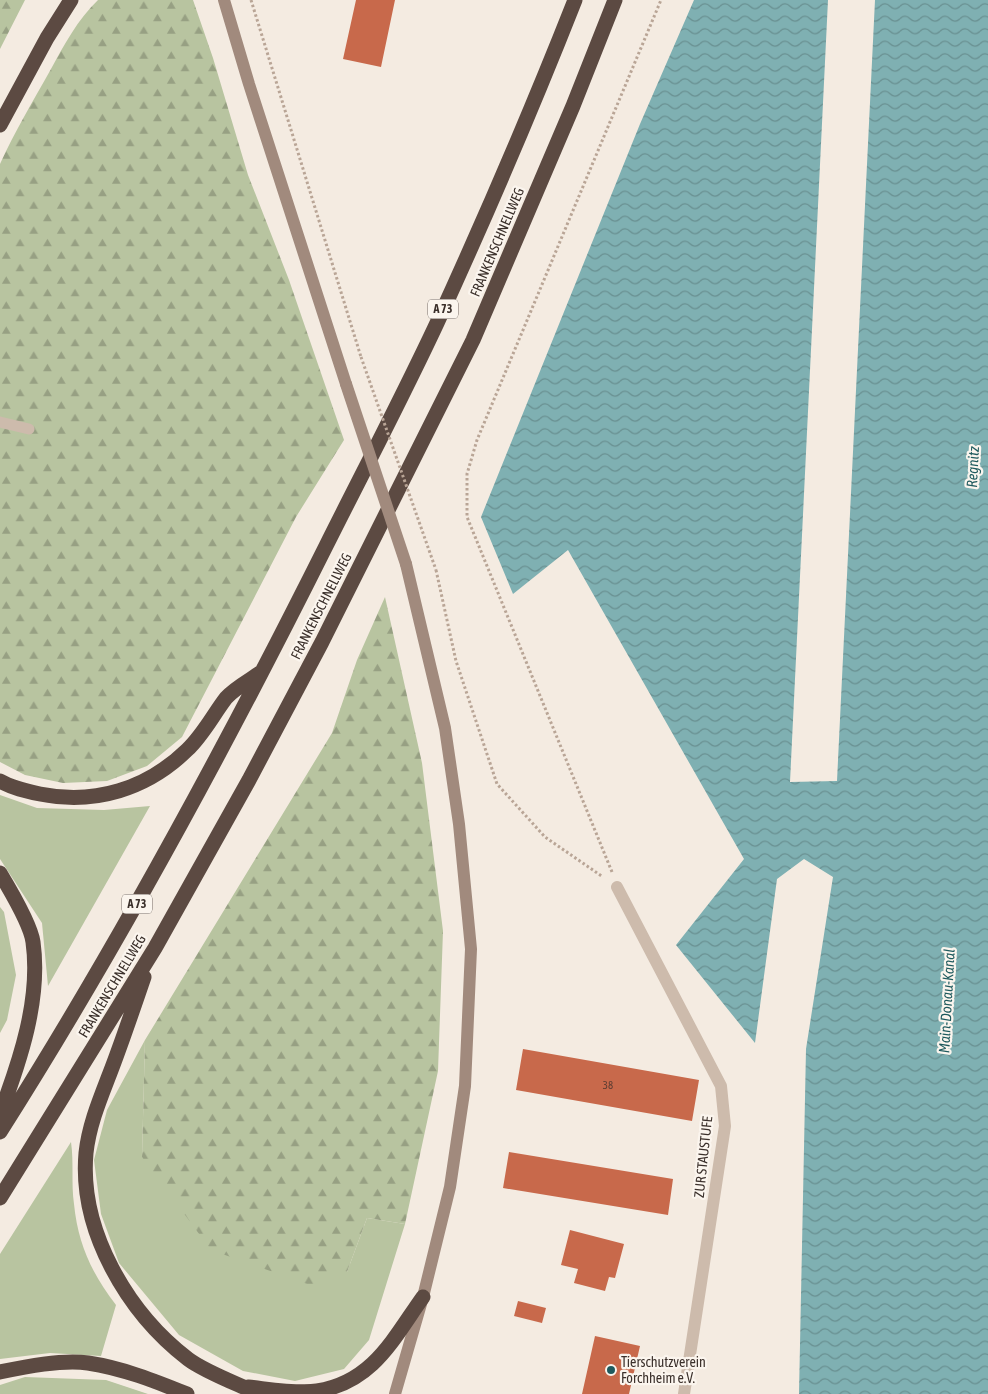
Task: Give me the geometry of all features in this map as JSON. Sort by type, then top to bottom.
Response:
[{"type":"highway","points":[[0,125],[46,38],[71,0]]},
{"type":"highway","name":"FRANKENSCHNELLWEG","points":[[0,1132],[114,944],[220,755],[436,326],[532,110],[576,0]]},
{"type":"highway","name":"FRANKENSCHNELLWEG","points":[[0,1198],[155,948],[249,780],[317,650],[473,340],[573,106],[615,0]]},
{"type":"highway","points":[[0,781],[47,796],[83,799],[112,794],[137,785],[162,770],[188,750],[209,725],[227,697],[263,670]]},
{"type":"highway","points":[[0,873],[33,940],[35,978],[28,1022],[16,1068],[0,1114]]},
{"type":"highway","points":[[155,948],[95,1109],[86,1153],[87,1188],[96,1227],[110,1268],[131,1302],[157,1331],[189,1360],[259,1394]]},
{"type":"highway","points":[[244,1387],[316,1391],[350,1382],[376,1361],[423,1297]]},
{"type":"highway","points":[[0,1372],[28,1366],[87,1363],[148,1378],[187,1394]]},
{"type":"main road","points":[[224,0],[249,84],[406,564],[445,728],[459,824],[470,949],[465,1086],[450,1187],[423,1297],[394,1394]]},
{"type":"street","name":"ZUR STAUSTUFE","points":[[618,887],[720,1086],[724,1134],[684,1394]]},
{"type":"lane","points":[[0,422],[29,429]]},
{"type":"path","points":[[251,0],[361,357],[436,570],[456,660],[497,784],[545,836],[618,887]]},
{"type":"path","points":[[618,887],[466,517],[467,474],[477,440],[661,0]]},
{"type":"green space","points":[[0,0],[25,0],[0,49]]},
{"type":"green space","points":[[98,0],[193,0],[213,58],[248,175],[289,280],[344,440],[296,517],[182,737],[147,766],[107,781],[63,783],[25,775],[0,762],[0,164],[66,42],[84,15]]},
{"type":"green space","points":[[385,597],[422,763],[443,931],[438,1071],[405,1224],[367,1218],[347,1272],[310,1285],[211,1250],[142,1157],[145,1040],[332,733],[357,660]]},
{"type":"green space","points":[[0,795],[37,808],[104,810],[150,806],[48,986],[42,923],[0,859]]},
{"type":"green space","points":[[0,907],[4,912],[16,975],[7,1020],[0,1033]]},
{"type":"green space","points":[[145,1040],[142,1157],[347,1272],[367,1218],[405,1224],[369,1340],[344,1369],[295,1381],[243,1371],[179,1335],[119,1263],[101,1214],[94,1160],[107,1110]]},
{"type":"green space","points":[[71,1142],[73,1196],[79,1232],[93,1270],[116,1305],[101,1356],[50,1353],[0,1359],[0,1254]]},
{"type":"green space","points":[[25,1377],[106,1380],[148,1394],[0,1394],[0,1385]]},
{"type":"water","points":[[694,0],[828,0],[790,782],[837,781],[875,0],[988,0],[988,1394],[799,1394],[806,1049],[833,877],[804,859],[777,879],[755,1043],[676,945],[744,859],[568,550],[513,594],[481,517],[640,124]]},
{"type":"building","points":[[356,0],[395,0],[381,67],[343,59]]},
{"type":"building","points":[[523,1049],[699,1080],[692,1121],[516,1090]]},
{"type":"building","points":[[509,1152],[673,1179],[668,1215],[503,1188]]},
{"type":"building","points":[[570,1230],[624,1244],[615,1278],[609,1277],[605,1291],[574,1283],[578,1269],[561,1265]]},
{"type":"building","points":[[518,1301],[546,1308],[542,1323],[514,1316]]},
{"type":"building","name":"Tierschutzverein Forchheim e.V.","points":[[595,1336],[640,1346],[629,1394],[582,1394]]},
{"type":"place","name":"Tierschutzverein Forchheim e.V.","points":[[611,1370]]},
{"type":"water label","name":"Regnitz","points":[[973,467]]},
{"type":"water label","name":"Main-Donau-Kanal","points":[[947,1001]]}]
